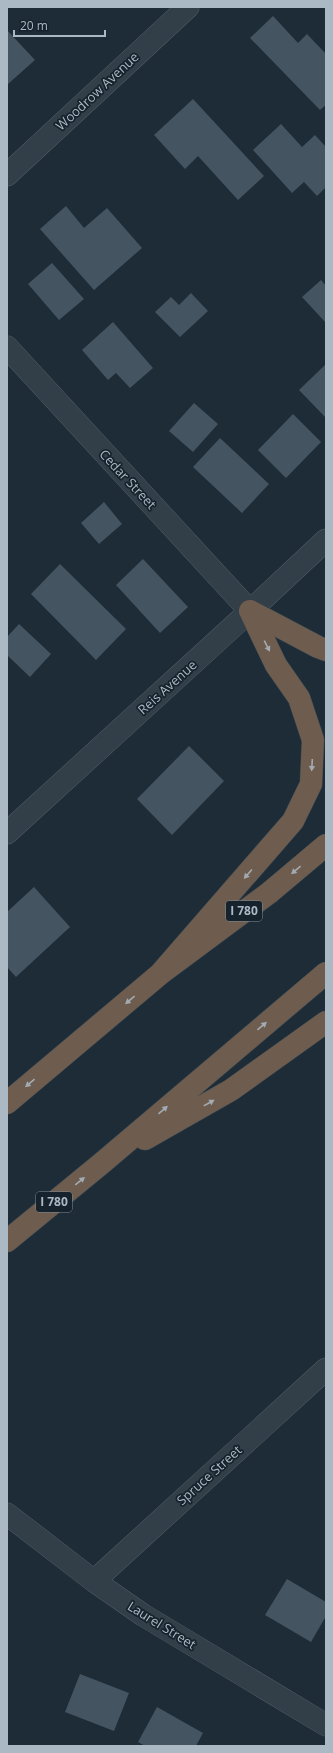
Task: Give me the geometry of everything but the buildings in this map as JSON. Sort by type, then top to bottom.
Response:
[{"type":"highway","points":[[250,611],[326,650]]},
{"type":"highway","points":[[160,974],[293,821],[311,784],[313,740],[299,698],[276,665],[250,611]]},
{"type":"highway","name":"I 780","points":[[7,1103],[160,974],[269,893],[326,845]]},
{"type":"highway","name":"I 780","points":[[7,1241],[102,1163],[326,973]]},
{"type":"highway","points":[[102,1163],[231,1090],[326,1022]]},
{"type":"street","name":"Woodrow Avenue","points":[[7,175],[188,7]]},
{"type":"street","name":"Cedar Street","points":[[7,347],[250,611]]},
{"type":"street","name":"Reis Avenue","points":[[7,833],[326,540]]},
{"type":"street","name":"Spruce Street","points":[[94,1581],[326,1369]]},
{"type":"street","name":"Laurel Street","points":[[7,1514],[94,1581],[143,1614],[326,1725]]}]
